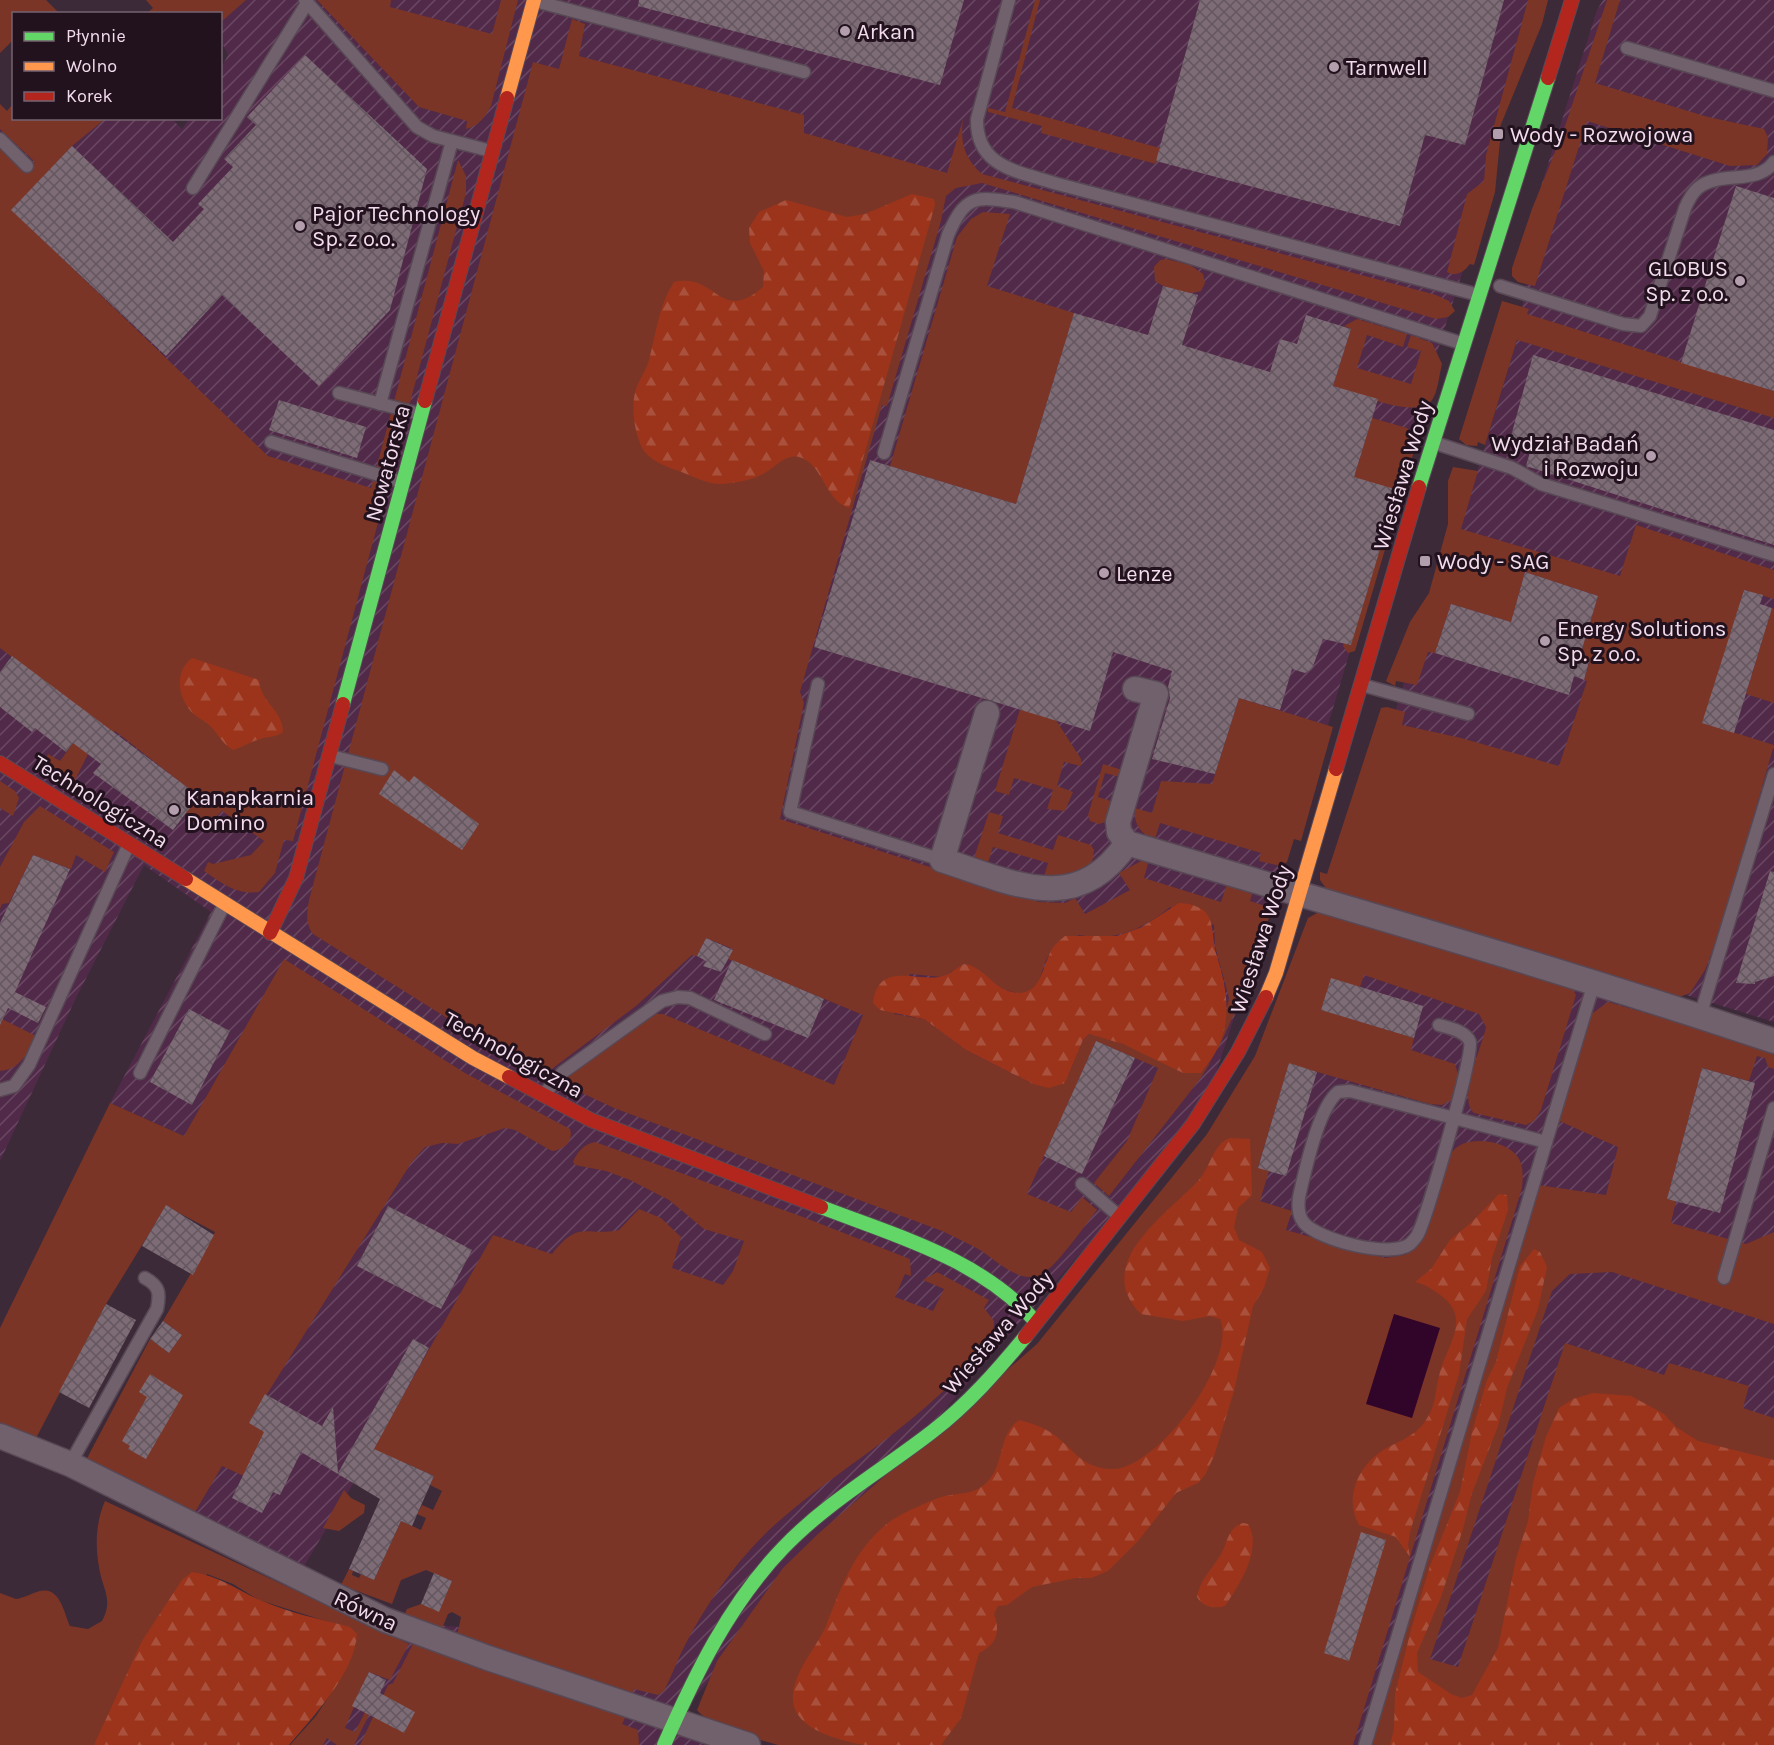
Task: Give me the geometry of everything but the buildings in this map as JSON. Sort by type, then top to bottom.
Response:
[{"type":"street","name":"Wiesława Wody","points":[[664,1745],[717,1634],[738,1603],[786,1545],[840,1499],[942,1424],[974,1395],[1121,1217],[1203,1112],[1240,1055],[1276,973],[1434,443],[1572,0]]},
{"type":"street","name":"Nowatorska","points":[[270,933],[296,878],[534,1]]},
{"type":"street","points":[[1135,689],[1156,694],[1118,822],[1119,832],[1127,843],[1299,892],[1774,1041]]},
{"type":"street","points":[[987,713],[942,860],[1041,890],[1064,890],[1107,867],[1127,843]]},
{"type":"street","name":"Technologiczna","points":[[0,763],[224,905],[473,1058],[591,1120],[918,1244],[960,1263],[1013,1297],[1036,1322]]},
{"type":"street","name":"Równa","points":[[0,1436],[70,1464],[385,1620],[488,1658],[748,1745]]},
{"type":"lane","points":[[1009,0],[977,119],[977,134],[982,149],[993,160],[1011,170],[1054,183],[1480,295]]},
{"type":"lane","points":[[534,1],[804,72]]},
{"type":"lane","points":[[193,188],[306,2],[417,127],[433,136],[492,151]]},
{"type":"lane","points":[[1626,48],[1774,91]]},
{"type":"lane","points":[[0,139],[27,166]]},
{"type":"lane","points":[[380,404],[452,141]]},
{"type":"lane","points":[[1500,286],[1623,324],[1641,326],[1650,316],[1685,208],[1692,195],[1709,182],[1761,174],[1774,162]]},
{"type":"lane","points":[[884,453],[948,235],[958,212],[968,202],[984,197],[1014,201],[1465,344]]},
{"type":"lane","points":[[339,393],[422,415]]},
{"type":"lane","points":[[271,442],[403,482]]},
{"type":"lane","points":[[1434,443],[1512,468],[1541,484],[1774,555]]},
{"type":"lane","points":[[818,684],[790,812],[942,860]]},
{"type":"lane","points":[[1361,685],[1468,714]]},
{"type":"lane","points":[[329,755],[382,769]]},
{"type":"lane","points":[[1700,1016],[1774,774]]},
{"type":"lane","points":[[0,1090],[14,1086],[29,1065],[129,843]]},
{"type":"lane","points":[[140,1073],[224,905]]},
{"type":"lane","points":[[1365,1745],[1594,983]]},
{"type":"lane","points":[[543,1095],[563,1072],[662,1001],[678,997],[690,998],[765,1034]]},
{"type":"lane","points":[[1439,1025],[1461,1032],[1471,1042],[1472,1048],[1452,1118],[1419,1232],[1407,1246],[1400,1250],[1380,1252],[1317,1232],[1300,1218],[1298,1206],[1301,1188],[1324,1110],[1338,1092],[1350,1091],[1452,1118],[1546,1142]]},
{"type":"lane","points":[[1724,1278],[1774,1108]]},
{"type":"lane","points":[[1082,1184],[1121,1217]]},
{"type":"lane","points":[[70,1464],[156,1309],[160,1294],[157,1287],[145,1278]]},
{"type":"shaded area","points":[[0,0],[46,0],[58,12],[12,12],[12,42],[0,53]]},
{"type":"shaded area","points":[[146,0],[246,0],[222,21],[222,12],[148,12],[153,8]]},
{"type":"shaded area","points":[[198,0],[1533,0],[1493,142],[1490,184],[1412,432],[1398,490],[1306,799],[1203,1112],[675,1720],[738,1745],[320,1745],[385,1620],[479,1629],[807,1482],[370,1455],[303,1568],[191,1519],[415,1127],[184,1136],[110,1103],[211,912],[144,865],[76,998],[0,1161],[0,129],[12,120],[173,120],[182,129],[188,120],[222,120],[222,66],[228,55],[222,43],[222,12],[217,12]]},
{"type":"shaded area","points":[[317,0],[391,0],[390,7],[492,34],[501,0],[518,0],[491,106],[486,114],[481,121],[466,129],[467,121],[419,107]]},
{"type":"shaded area","points":[[1035,0],[1040,0],[1012,108],[1160,148],[1156,164],[1041,133],[1042,126],[988,112],[988,108],[1005,112]]},
{"type":"shaded area","points":[[1528,0],[1548,0],[1542,24],[1495,139],[1500,141],[1495,192],[1474,265],[1470,264],[1460,273],[1450,273],[1447,272],[1467,194],[1484,181],[1486,155]]},
{"type":"shaded area","points":[[1603,0],[1774,0],[1774,1022],[1342,889],[1415,646],[1430,628],[1517,340],[1541,186],[1597,10]]},
{"type":"shaded area","points":[[1607,0],[1620,0],[1595,83],[1708,117],[1764,129],[1768,137],[1767,154],[1757,165],[1730,166],[1587,121],[1535,286],[1518,282],[1512,276],[1512,268],[1532,209],[1563,132]]},
{"type":"shaded area","points":[[572,19],[585,24],[579,56],[804,115],[804,133],[947,173],[963,119],[962,135],[967,156],[982,174],[1436,295],[1449,301],[1455,311],[1448,317],[1436,319],[982,183],[956,188],[946,196],[941,221],[887,406],[882,405],[800,692],[804,703],[780,819],[1039,902],[1065,903],[1075,898],[1085,914],[1130,890],[1119,873],[1143,860],[1149,860],[1144,878],[1221,902],[1227,884],[1253,891],[1250,901],[1265,906],[1270,914],[1248,984],[1218,1049],[1229,998],[1215,946],[1214,925],[1170,907],[1150,922],[1128,932],[1104,937],[1079,935],[1060,945],[1047,959],[1036,986],[1024,993],[1006,990],[965,964],[942,977],[910,974],[894,1014],[924,1019],[966,1050],[1033,1084],[1065,1083],[1083,1040],[1089,1034],[1112,1040],[1201,1073],[1212,1060],[1200,1079],[1109,1196],[1094,1183],[1127,1141],[1158,1068],[1096,1041],[1027,1194],[1071,1212],[1082,1197],[1097,1210],[1048,1270],[1034,1277],[1026,1277],[1009,1270],[980,1250],[942,1231],[614,1108],[565,1085],[565,1080],[576,1068],[655,1014],[663,1014],[834,1085],[863,1015],[728,959],[733,949],[706,938],[697,956],[692,955],[636,1006],[545,1074],[498,1050],[313,934],[309,926],[307,914],[309,900],[533,62],[559,69]]},
{"type":"shaded area","points":[[0,104],[7,111],[12,105],[12,120],[104,120],[72,146],[12,210],[268,456],[371,488],[458,160],[466,176],[466,193],[293,841],[284,840],[275,873],[259,892],[236,890],[204,871],[208,862],[213,864],[251,855],[264,841],[222,811],[206,826],[185,813],[198,796],[115,731],[88,754],[73,784],[42,768],[48,754],[60,761],[92,717],[0,648],[0,147],[26,171],[35,162],[0,129]]},
{"type":"shaded area","points":[[983,212],[1010,214],[987,286],[1074,313],[1016,504],[890,466],[957,237],[971,219]]},
{"type":"shaded area","points":[[1166,259],[1190,265],[1203,274],[1205,283],[1201,291],[1190,293],[1177,291],[1155,281],[1154,267],[1160,260]]},
{"type":"shaded area","points":[[1502,301],[1529,309],[1527,314],[1774,391],[1774,418],[1517,340],[1485,445],[1478,442],[1477,446],[1466,445],[1459,439]]},
{"type":"shaded area","points":[[1357,319],[1407,334],[1403,347],[1367,335],[1357,368],[1411,384],[1421,351],[1407,347],[1411,335],[1432,343],[1442,364],[1432,400],[1424,406],[1413,408],[1370,399],[1333,386],[1351,329],[1344,326]]},
{"type":"shaded area","points":[[1372,418],[1407,428],[1417,441],[1355,651],[1348,653],[1343,646],[1344,643],[1351,645],[1354,477]]},
{"type":"shaded area","points":[[1453,467],[1478,471],[1461,529],[1620,576],[1636,525],[1774,570],[1774,599],[1744,590],[1703,723],[1774,745],[1723,922],[1705,970],[1690,993],[1671,996],[1328,891],[1320,880],[1320,872],[1327,874],[1381,708],[1387,707],[1405,712],[1402,725],[1461,738],[1559,766],[1587,681],[1584,680],[1589,663],[1579,659],[1598,596],[1525,572],[1511,622],[1451,604],[1435,653],[1428,652],[1417,685],[1396,681],[1395,686],[1386,681],[1410,622],[1429,593],[1448,524],[1448,481]]},
{"type":"shaded area","points":[[1772,608],[1774,609],[1774,703],[1746,694]]},
{"type":"shaded area","points":[[1239,698],[1333,727],[1301,841],[1294,839],[1287,862],[1280,866],[1259,861],[1261,853],[1160,823],[1155,839],[1142,831],[1136,823],[1135,808],[1152,813],[1161,781],[1212,784]]},
{"type":"shaded area","points":[[1020,709],[1056,720],[1081,759],[1081,766],[1064,762],[1057,786],[1073,792],[1065,811],[1047,809],[1053,790],[1014,778],[1009,795],[995,791]]},
{"type":"shaded area","points":[[1103,764],[1122,770],[1120,777],[1105,773],[1098,797],[1114,802],[1108,821],[1099,824],[1090,821],[1088,815]]},
{"type":"shaded area","points":[[0,781],[15,791],[19,798],[13,816],[0,808]]},
{"type":"shaded area","points":[[40,806],[114,852],[105,872],[76,855],[71,869],[33,855],[9,903],[2,904],[0,909],[0,867],[24,822]]},
{"type":"shaded area","points":[[989,812],[1003,816],[998,833],[1053,850],[1058,835],[1091,845],[1094,850],[1092,863],[1063,881],[1043,880],[1048,863],[993,847],[988,863],[974,858]]},
{"type":"shaded area","points":[[1319,912],[1571,987],[1576,995],[1541,1110],[1534,1121],[1526,1125],[1474,1113],[1469,1106],[1469,1085],[1486,1027],[1479,1014],[1364,975],[1360,987],[1331,979],[1322,1010],[1414,1038],[1411,1050],[1455,1064],[1459,1078],[1451,1100],[1442,1105],[1430,1104],[1289,1064],[1258,1167],[1269,1171],[1260,1201],[1292,1211],[1286,1230],[1385,1258],[1405,1255],[1420,1243],[1425,1235],[1451,1154],[1456,1148],[1473,1141],[1493,1143],[1511,1150],[1522,1167],[1522,1188],[1353,1745],[778,1745],[734,1732],[705,1717],[697,1710],[717,1661],[783,1568],[819,1533],[1037,1344],[1207,1134],[1255,1056],[1308,918]]},
{"type":"shaded area","points":[[1326,913],[1774,1051],[1774,1745],[1243,1745],[1255,1224],[1249,1144]]},
{"type":"shaded area","points":[[284,959],[465,1073],[570,1129],[571,1137],[564,1147],[552,1151],[515,1130],[505,1128],[458,1144],[442,1143],[425,1147],[411,1163],[249,1423],[280,1441],[244,1476],[222,1466],[191,1519],[84,1464],[150,1339],[169,1353],[182,1335],[163,1321],[215,1232],[166,1206],[106,1304],[33,1444],[0,1430],[0,1328],[110,1103],[184,1136]]},
{"type":"shaded area","points":[[1608,1002],[1774,1051],[1774,1069],[1768,1067],[1765,1058],[1757,1056],[1749,1081],[1702,1068],[1667,1199],[1676,1201],[1671,1223],[1746,1244],[1774,1232],[1774,1324],[1612,1272],[1570,1274],[1552,1291],[1430,1659],[1458,1667],[1565,1343],[1664,1375],[1669,1363],[1749,1386],[1743,1408],[1774,1418],[1774,1745],[1372,1745],[1538,1185],[1606,1195],[1618,1147],[1557,1120],[1590,1015]]},
{"type":"shaded area","points":[[0,1018],[36,1036],[27,1053],[18,1063],[7,1070],[0,1071]]},
{"type":"shaded area","points":[[595,1142],[803,1217],[910,1259],[911,1276],[905,1274],[895,1297],[933,1311],[944,1289],[923,1280],[937,1272],[989,1300],[984,1308],[994,1321],[989,1343],[966,1371],[920,1412],[778,1522],[751,1549],[726,1579],[694,1628],[664,1691],[658,1695],[634,1689],[631,1698],[457,1636],[461,1617],[452,1612],[448,1614],[439,1636],[401,1622],[407,1609],[421,1604],[439,1611],[452,1581],[426,1570],[401,1580],[392,1604],[341,1585],[349,1569],[353,1571],[352,1575],[359,1578],[361,1574],[374,1580],[401,1521],[421,1530],[426,1518],[417,1514],[422,1505],[433,1510],[442,1491],[430,1485],[434,1476],[403,1462],[387,1479],[378,1498],[370,1455],[493,1235],[552,1254],[569,1236],[576,1233],[619,1230],[639,1209],[661,1218],[681,1237],[672,1268],[723,1285],[733,1271],[744,1241],[704,1229],[669,1200],[630,1180],[606,1171],[575,1165],[573,1162],[579,1152]]},
{"type":"shaded area","points":[[1394,1314],[1440,1328],[1412,1418],[1366,1404]]},
{"type":"shaded area","points":[[344,1490],[351,1498],[365,1505],[364,1513],[339,1531],[323,1528]]},
{"type":"shaded area","points":[[105,1501],[409,1644],[390,1680],[369,1672],[345,1728],[355,1732],[365,1712],[369,1715],[354,1745],[337,1745],[327,1738],[323,1745],[290,1745],[316,1716],[333,1690],[356,1644],[332,1623],[259,1600],[233,1584],[207,1574],[94,1745],[0,1745],[0,1593],[16,1599],[47,1591],[57,1596],[70,1626],[88,1629],[102,1621],[107,1600],[100,1575],[97,1542],[98,1525]]},
{"type":"shaded area","points":[[413,1644],[627,1714],[622,1724],[638,1730],[639,1745],[360,1745],[388,1685],[393,1683]]},
{"type":"green space","points":[[912,194],[934,199],[935,205],[849,508],[834,498],[814,467],[799,457],[784,459],[754,478],[718,484],[703,481],[668,467],[657,462],[644,451],[636,431],[634,400],[636,389],[649,360],[661,310],[674,282],[688,281],[700,284],[727,299],[737,301],[748,297],[763,287],[764,271],[750,243],[749,228],[759,212],[786,200],[847,217],[865,214]]},
{"type":"green space","points":[[192,658],[259,680],[263,694],[282,724],[283,732],[233,750],[229,747],[207,723],[189,709],[182,695],[180,678],[186,664]]},
{"type":"green space","points":[[1179,903],[1192,905],[1207,914],[1225,988],[1224,1031],[1212,1059],[1201,1073],[1183,1073],[1123,1044],[1089,1034],[1083,1040],[1065,1083],[1049,1088],[1033,1084],[966,1050],[924,1019],[880,1010],[873,1003],[876,990],[890,977],[939,977],[949,974],[964,964],[977,969],[1005,990],[1021,993],[1028,991],[1038,982],[1050,953],[1065,936],[1117,936],[1142,927]]},
{"type":"green space","points":[[1230,1138],[1250,1139],[1252,1195],[1238,1208],[1234,1227],[1239,1240],[1262,1252],[1270,1268],[1264,1288],[1253,1306],[1234,1391],[1214,1456],[1205,1475],[1198,1483],[1176,1493],[1138,1541],[1108,1571],[1091,1578],[1076,1578],[1032,1587],[1007,1605],[998,1606],[994,1614],[997,1627],[996,1637],[990,1646],[979,1653],[961,1718],[941,1745],[864,1745],[830,1736],[808,1724],[799,1716],[794,1707],[793,1695],[798,1676],[822,1635],[851,1568],[868,1543],[892,1520],[941,1497],[969,1492],[984,1485],[996,1470],[1007,1435],[1019,1420],[1049,1432],[1091,1465],[1110,1469],[1129,1465],[1149,1453],[1170,1434],[1189,1411],[1217,1361],[1222,1338],[1220,1319],[1210,1316],[1183,1321],[1141,1314],[1128,1295],[1124,1277],[1129,1259],[1139,1242],[1198,1181],[1220,1145]]},
{"type":"green space","points":[[1499,1194],[1507,1195],[1508,1210],[1492,1258],[1486,1291],[1467,1319],[1459,1374],[1410,1532],[1408,1545],[1410,1557],[1396,1537],[1359,1525],[1353,1506],[1355,1486],[1371,1460],[1385,1449],[1414,1433],[1428,1417],[1433,1406],[1442,1365],[1454,1335],[1455,1315],[1451,1306],[1433,1290],[1415,1282],[1431,1269],[1450,1240],[1472,1222]]},
{"type":"green space","points":[[1534,1249],[1540,1252],[1547,1267],[1538,1309],[1507,1388],[1498,1426],[1472,1493],[1441,1597],[1417,1653],[1418,1672],[1451,1694],[1462,1698],[1472,1695],[1498,1648],[1516,1559],[1528,1521],[1533,1483],[1546,1437],[1559,1408],[1573,1399],[1593,1393],[1631,1396],[1664,1414],[1676,1427],[1698,1441],[1774,1460],[1774,1745],[1390,1745],[1394,1729],[1395,1694],[1411,1630],[1430,1566],[1460,1492],[1472,1432],[1487,1380],[1496,1362],[1520,1266]]},
{"type":"green space","points":[[1243,1523],[1248,1524],[1253,1544],[1247,1566],[1237,1588],[1225,1606],[1206,1605],[1197,1597],[1201,1585],[1220,1556],[1231,1532]]},
{"type":"green space","points":[[192,1572],[219,1580],[282,1609],[350,1627],[357,1634],[349,1663],[341,1678],[321,1708],[289,1745],[94,1745],[142,1641],[182,1580]]},
{"type":"traffic: fast","points":[[1419,487],[1548,78]]},
{"type":"traffic: fast","points":[[343,704],[425,401]]},
{"type":"traffic: fast","points":[[821,1207],[907,1240],[964,1266],[1014,1300],[1036,1322]]},
{"type":"traffic: fast","points":[[664,1745],[701,1667],[730,1616],[783,1548],[818,1516],[958,1410],[993,1375],[1025,1337]]},
{"type":"traffic: slow","points":[[507,98],[534,0]]},
{"type":"traffic: slow","points":[[1266,997],[1276,973],[1336,769]]},
{"type":"traffic: slow","points":[[186,879],[473,1058],[509,1077]]},
{"type":"traffic: jam","points":[[1548,78],[1572,0]]},
{"type":"traffic: jam","points":[[425,401],[507,98]]},
{"type":"traffic: jam","points":[[1336,769],[1419,487]]},
{"type":"traffic: jam","points":[[270,933],[296,878],[343,704]]},
{"type":"traffic: jam","points":[[0,763],[186,879]]},
{"type":"traffic: jam","points":[[1025,1337],[1193,1124],[1238,1052],[1266,997]]},
{"type":"traffic: jam","points":[[509,1077],[591,1120],[821,1207]]},
{"type":"place","name":"Arkan","points":[[845,31]]},
{"type":"place","name":"Tarnwell","points":[[1334,67]]},
{"type":"place","name":"Wody - Rozwojowa","points":[[1498,134]]},
{"type":"place","name":"Pajor Technology Sp. z o.o.","points":[[300,226]]},
{"type":"place","name":"GLOBUS Sp. z o.o.","points":[[1740,281]]},
{"type":"place","name":"Wydział Badań i Rozwoju","points":[[1651,456]]},
{"type":"place","name":"Wody - SAG","points":[[1425,561]]},
{"type":"place","name":"Lenze","points":[[1104,573]]},
{"type":"place","name":"Energy Solutions Sp. z o.o.","points":[[1545,641]]},
{"type":"place","name":"Kanapkarnia Domino","points":[[174,810]]}]
